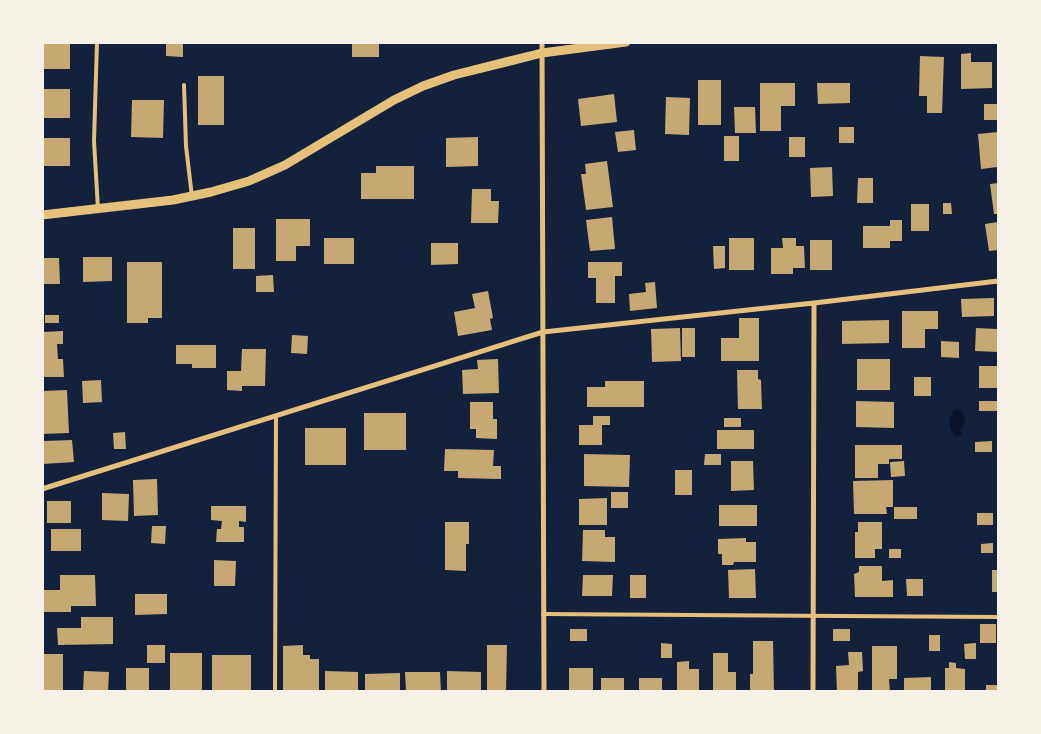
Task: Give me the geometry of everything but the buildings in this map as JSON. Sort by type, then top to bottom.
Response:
[{"type":"street","points":[[542,42],[544,692]]},
{"type":"street","points":[[42,215],[173,200],[249,181],[285,165],[394,100],[423,86],[454,75],[542,53],[626,42]]},
{"type":"street","points":[[42,489],[543,332],[998,281]]},
{"type":"street","points":[[812,692],[814,303]]},
{"type":"lane","points":[[97,42],[94,141],[98,209]]},
{"type":"lane","points":[[184,85],[186,146],[192,196]]},
{"type":"lane","points":[[275,692],[276,416]]},
{"type":"lane","points":[[544,614],[998,616]]},
{"type":"water","points":[[956,409],[965,416],[965,421],[960,429],[962,434],[957,437],[950,427],[951,415]]}]
